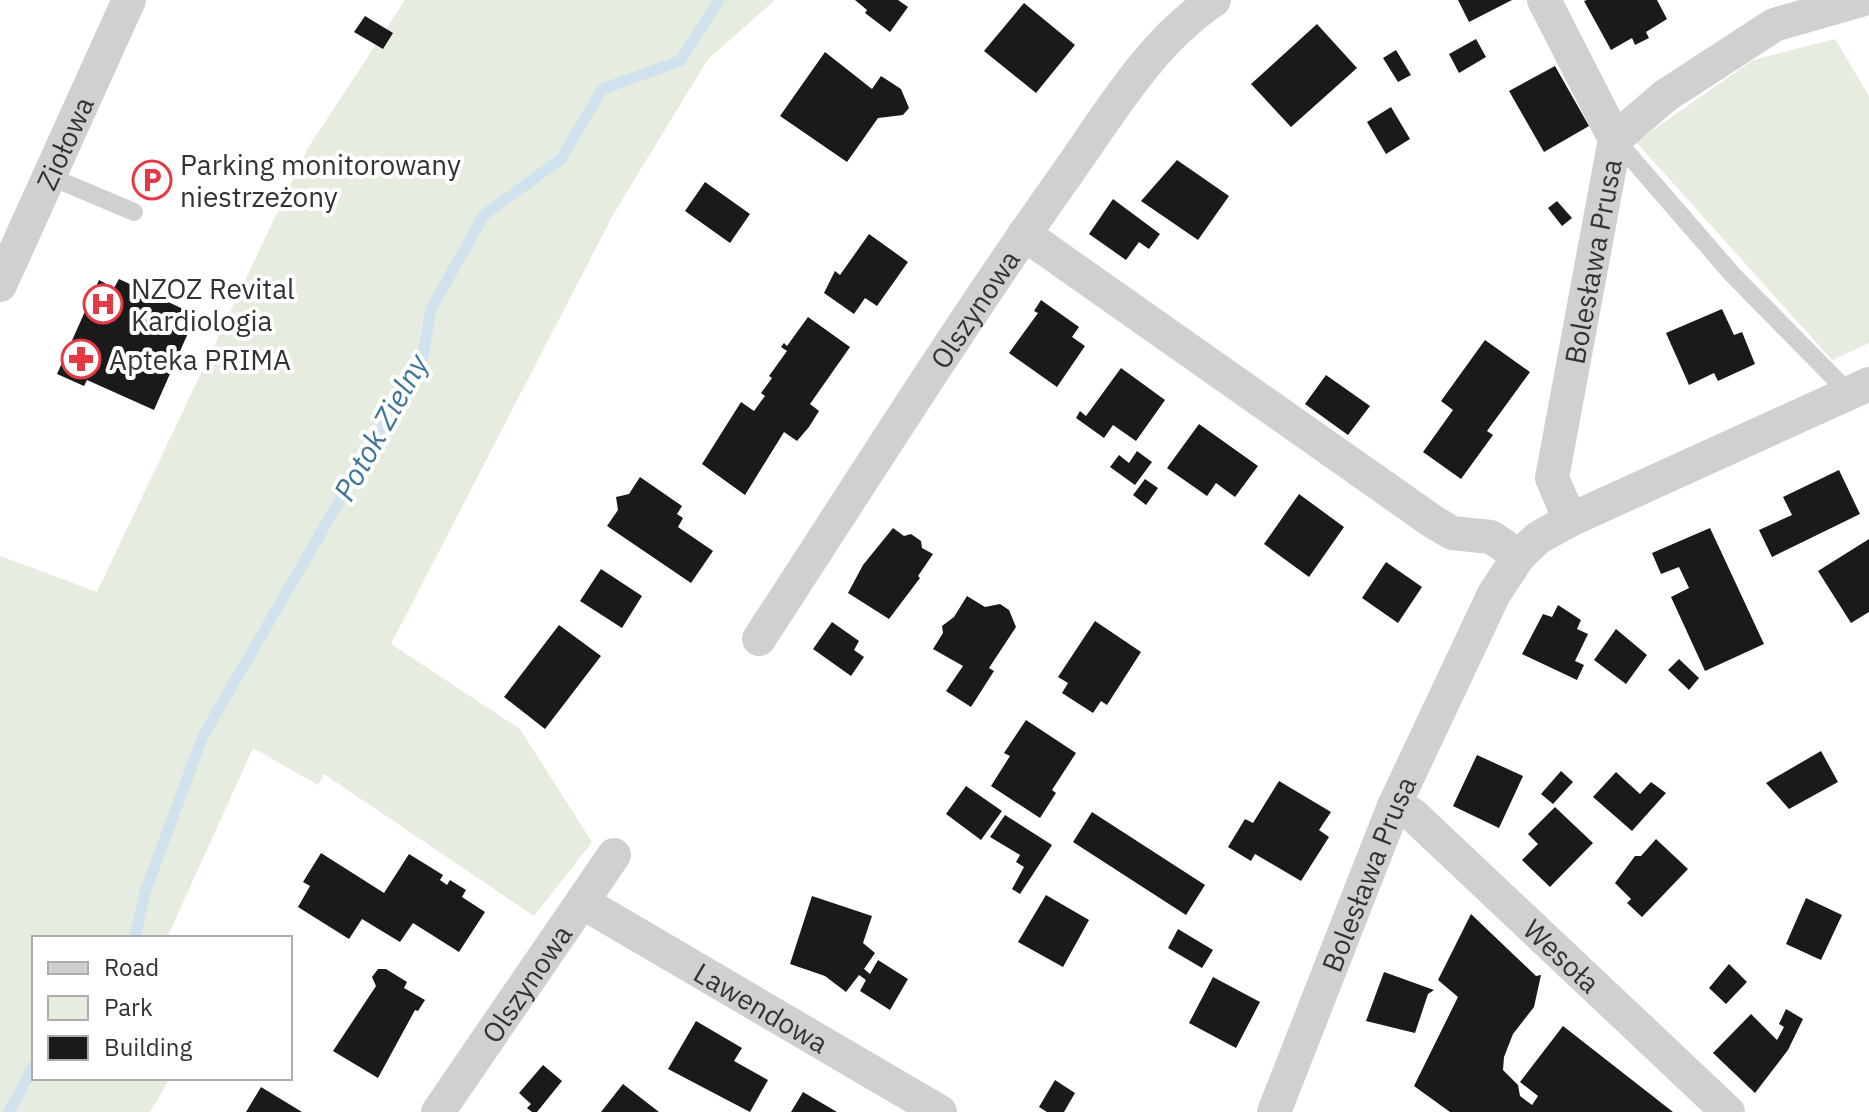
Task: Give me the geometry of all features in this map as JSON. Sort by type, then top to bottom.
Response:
[{"type":"street","name":"Ziołowa","points":[[0,285],[129,0]]},
{"type":"street","name":"Olszynowa","points":[[759,639],[1024,234],[1155,51],[1193,14],[1214,0]]},
{"type":"street","points":[[1544,0],[1615,139]]},
{"type":"street","name":"Bolesława Prusa","points":[[1570,520],[1552,478],[1615,139],[1665,96],[1774,25],[1861,0]]},
{"type":"street","points":[[1024,234],[1432,521],[1452,533],[1491,537],[1519,556]]},
{"type":"street","name":"Bolesława Prusa","points":[[1274,1112],[1394,806],[1494,594],[1519,556],[1538,538],[1570,520],[1864,388]]},
{"type":"street","name":"Wesoła","points":[[1394,806],[1412,814],[1728,1112]]},
{"type":"street","name":"Olszynowa","points":[[438,1112],[614,855]]},
{"type":"street","name":"Lawendowa","points":[[582,902],[940,1112]]},
{"type":"lane","points":[[1615,139],[1732,274],[1864,388]]},
{"type":"lane","points":[[49,176],[134,212]]},
{"type":"green space","points":[[405,0],[775,0],[708,59],[614,213],[391,644],[520,729],[592,842],[534,916],[324,774],[318,785],[253,748],[168,936],[32,936],[32,1080],[169,1080],[150,1112],[0,1112],[0,556],[97,592],[308,148]]},
{"type":"green space","points":[[1835,39],[1869,96],[1869,343],[1832,360],[1636,142],[1753,60]]},
{"type":"building","points":[[855,0],[898,0],[908,7],[890,32],[865,13],[867,10]]},
{"type":"building","points":[[1458,0],[1512,0],[1469,22]]},
{"type":"building","points":[[1657,0],[1667,19],[1646,32],[1649,38],[1635,45],[1632,38],[1611,50],[1584,1]]},
{"type":"building","points":[[1024,3],[1075,45],[1036,93],[984,51]]},
{"type":"building","points":[[365,16],[393,33],[383,49],[354,32]]},
{"type":"building","points":[[1317,24],[1357,68],[1291,127],[1251,84]]},
{"type":"building","points":[[1476,39],[1486,57],[1459,73],[1449,54]]},
{"type":"building","points":[[1396,50],[1411,75],[1398,82],[1383,58]]},
{"type":"building","points":[[825,52],[872,89],[881,76],[901,89],[909,108],[903,115],[878,118],[847,162],[780,116]]},
{"type":"building","points":[[1555,66],[1589,126],[1544,152],[1509,91]]},
{"type":"building","points":[[1391,107],[1410,139],[1386,154],[1367,122]]},
{"type":"building","points":[[1177,160],[1229,196],[1198,240],[1141,201]]},
{"type":"building","points":[[705,182],[750,214],[730,243],[685,211]]},
{"type":"building","points":[[1113,199],[1160,234],[1149,249],[1139,242],[1126,260],[1089,234]]},
{"type":"building","points":[[1557,201],[1572,218],[1562,226],[1548,208]]},
{"type":"building","points":[[869,234],[908,262],[877,306],[865,298],[854,314],[824,293],[835,271],[840,275]]},
{"type":"building","points":[[119,279],[196,315],[154,410],[87,380],[84,386],[57,374],[99,280],[114,288]]},
{"type":"building","points":[[1041,300],[1079,327],[1072,337],[1085,346],[1057,387],[1009,353],[1038,313],[1034,311]]},
{"type":"building","points":[[1722,309],[1734,335],[1742,332],[1755,364],[1718,381],[1714,373],[1689,385],[1666,333]]},
{"type":"building","points":[[808,317],[850,347],[810,404],[819,411],[809,427],[797,441],[784,432],[745,495],[702,464],[741,402],[754,411],[765,396],[761,393],[772,378],[769,376],[787,351],[781,347],[784,343],[787,346]]},
{"type":"building","points":[[1485,340],[1530,372],[1487,431],[1493,435],[1461,479],[1423,452],[1453,410],[1441,401]]},
{"type":"building","points":[[1121,368],[1165,400],[1136,441],[1113,425],[1104,438],[1076,418],[1080,411],[1086,416]]},
{"type":"building","points":[[1326,375],[1370,406],[1348,435],[1305,404]]},
{"type":"building","points":[[1199,424],[1258,466],[1235,497],[1216,483],[1207,496],[1167,468]]},
{"type":"building","points":[[1137,451],[1152,462],[1135,485],[1110,467],[1119,455],[1129,463]]},
{"type":"building","points":[[1839,470],[1860,514],[1772,557],[1759,530],[1792,515],[1783,497]]},
{"type":"building","points":[[640,477],[682,506],[677,514],[683,518],[678,527],[713,551],[691,583],[607,526],[618,510],[616,497],[629,494]]},
{"type":"building","points":[[1145,479],[1158,488],[1146,505],[1133,495]]},
{"type":"building","points":[[1299,494],[1344,527],[1309,577],[1264,544]]},
{"type":"building","points":[[893,528],[904,536],[911,534],[921,541],[922,548],[933,554],[918,576],[920,578],[889,619],[848,593],[863,565]]},
{"type":"building","points":[[1710,528],[1764,644],[1705,671],[1671,597],[1689,588],[1679,567],[1661,574],[1652,553]]},
{"type":"building","points":[[1869,539],[1869,612],[1851,623],[1818,571]]},
{"type":"building","points":[[1386,562],[1422,587],[1398,623],[1362,598]]},
{"type":"building","points":[[601,569],[642,596],[622,628],[580,601]]},
{"type":"building","points":[[967,596],[985,607],[1000,604],[1009,610],[1016,627],[989,668],[994,671],[971,707],[946,691],[963,666],[933,649],[943,633],[942,626],[954,617]]},
{"type":"building","points":[[1558,605],[1581,620],[1577,629],[1588,634],[1575,661],[1584,665],[1577,680],[1522,654],[1543,614],[1552,617]]},
{"type":"building","points":[[1095,621],[1141,652],[1107,705],[1101,701],[1093,713],[1062,693],[1068,683],[1058,677]]},
{"type":"building","points":[[832,622],[859,641],[854,650],[864,657],[851,676],[813,649]]},
{"type":"building","points":[[559,625],[601,656],[545,729],[504,697]]},
{"type":"building","points":[[1616,629],[1647,655],[1626,684],[1594,660]]},
{"type":"building","points":[[1679,659],[1699,678],[1689,690],[1668,670]]},
{"type":"building","points":[[1026,720],[1076,753],[1052,790],[1056,793],[1040,818],[991,786],[1010,756],[1004,753]]},
{"type":"building","points":[[1821,751],[1838,782],[1789,809],[1766,783]]},
{"type":"building","points":[[1477,755],[1523,776],[1499,828],[1453,806]]},
{"type":"building","points":[[1561,771],[1573,782],[1553,804],[1541,794]]},
{"type":"building","points":[[1616,772],[1640,794],[1651,782],[1666,793],[1632,831],[1593,797]]},
{"type":"building","points":[[1279,781],[1331,812],[1319,830],[1329,837],[1301,881],[1255,854],[1251,861],[1228,847],[1245,819],[1253,823]]},
{"type":"building","points":[[966,786],[1002,811],[981,840],[946,814]]},
{"type":"building","points":[[1555,807],[1593,843],[1550,887],[1522,860],[1538,844],[1528,834]]},
{"type":"building","points":[[1092,812],[1205,885],[1186,915],[1073,842]]},
{"type":"building","points":[[1005,815],[1052,845],[1020,894],[1012,889],[1024,867],[1016,862],[1020,855],[990,837]]},
{"type":"building","points":[[1656,839],[1688,869],[1642,917],[1627,903],[1631,899],[1615,883],[1635,856],[1641,856]]},
{"type":"building","points":[[321,853],[384,893],[409,854],[443,875],[440,880],[447,885],[450,880],[466,890],[462,897],[485,912],[459,952],[413,923],[400,942],[362,919],[349,939],[298,907],[310,886],[303,882]]},
{"type":"building","points":[[1046,895],[1089,920],[1063,967],[1018,942]]},
{"type":"building","points":[[812,896],[872,916],[863,943],[875,953],[864,969],[870,974],[878,960],[908,979],[890,1010],[860,991],[866,980],[859,975],[846,992],[825,976],[790,964]]},
{"type":"building","points":[[1806,898],[1842,915],[1821,960],[1786,944]]},
{"type":"building","points":[[1471,914],[1536,976],[1541,975],[1534,1007],[1513,1034],[1504,1057],[1503,1070],[1518,1085],[1520,1096],[1532,1105],[1538,1096],[1520,1082],[1563,1026],[1673,1112],[1450,1112],[1414,1086],[1458,997],[1438,980]]},
{"type":"building","points":[[1178,929],[1213,950],[1202,968],[1168,948]]},
{"type":"building","points":[[1729,964],[1747,982],[1726,1004],[1709,988]]},
{"type":"building","points":[[378,969],[386,969],[407,982],[404,988],[425,1000],[418,1011],[415,1010],[378,1078],[333,1051],[376,986],[372,977]]},
{"type":"building","points":[[1384,972],[1434,990],[1428,994],[1415,1033],[1366,1021]]},
{"type":"building","points":[[1213,977],[1260,1002],[1236,1048],[1189,1023]]},
{"type":"building","points":[[1786,1009],[1803,1019],[1788,1050],[1755,1093],[1713,1053],[1751,1014],[1777,1040],[1784,1027],[1779,1024]]},
{"type":"building","points":[[696,1021],[742,1048],[734,1061],[768,1080],[750,1112],[668,1069]]},
{"type":"building","points":[[543,1065],[562,1081],[537,1112],[532,1112],[527,1108],[531,1104],[519,1093]]},
{"type":"building","points":[[1055,1080],[1075,1093],[1064,1112],[1047,1112],[1039,1107]]},
{"type":"building","points":[[623,1084],[659,1112],[601,1112]]},
{"type":"building","points":[[261,1087],[302,1112],[246,1112]]},
{"type":"building","points":[[803,1092],[837,1112],[791,1112]]},
{"type":"waterway","name":"Potok Zielny","points":[[135,936],[145,892],[203,736],[423,357],[431,309],[484,215],[561,159],[602,89],[680,61],[719,0]]},
{"type":"waterway","name":"Potok Zielny","points":[[9,1112],[32,1069]]},
{"type":"place","name":"Parking monitorowany niestrzeżony","points":[[152,180]]},
{"type":"place","name":"NZOZ Revital Kardiologia","points":[[103,304]]},
{"type":"place","name":"Apteka PRIMA","points":[[81,359]]}]
